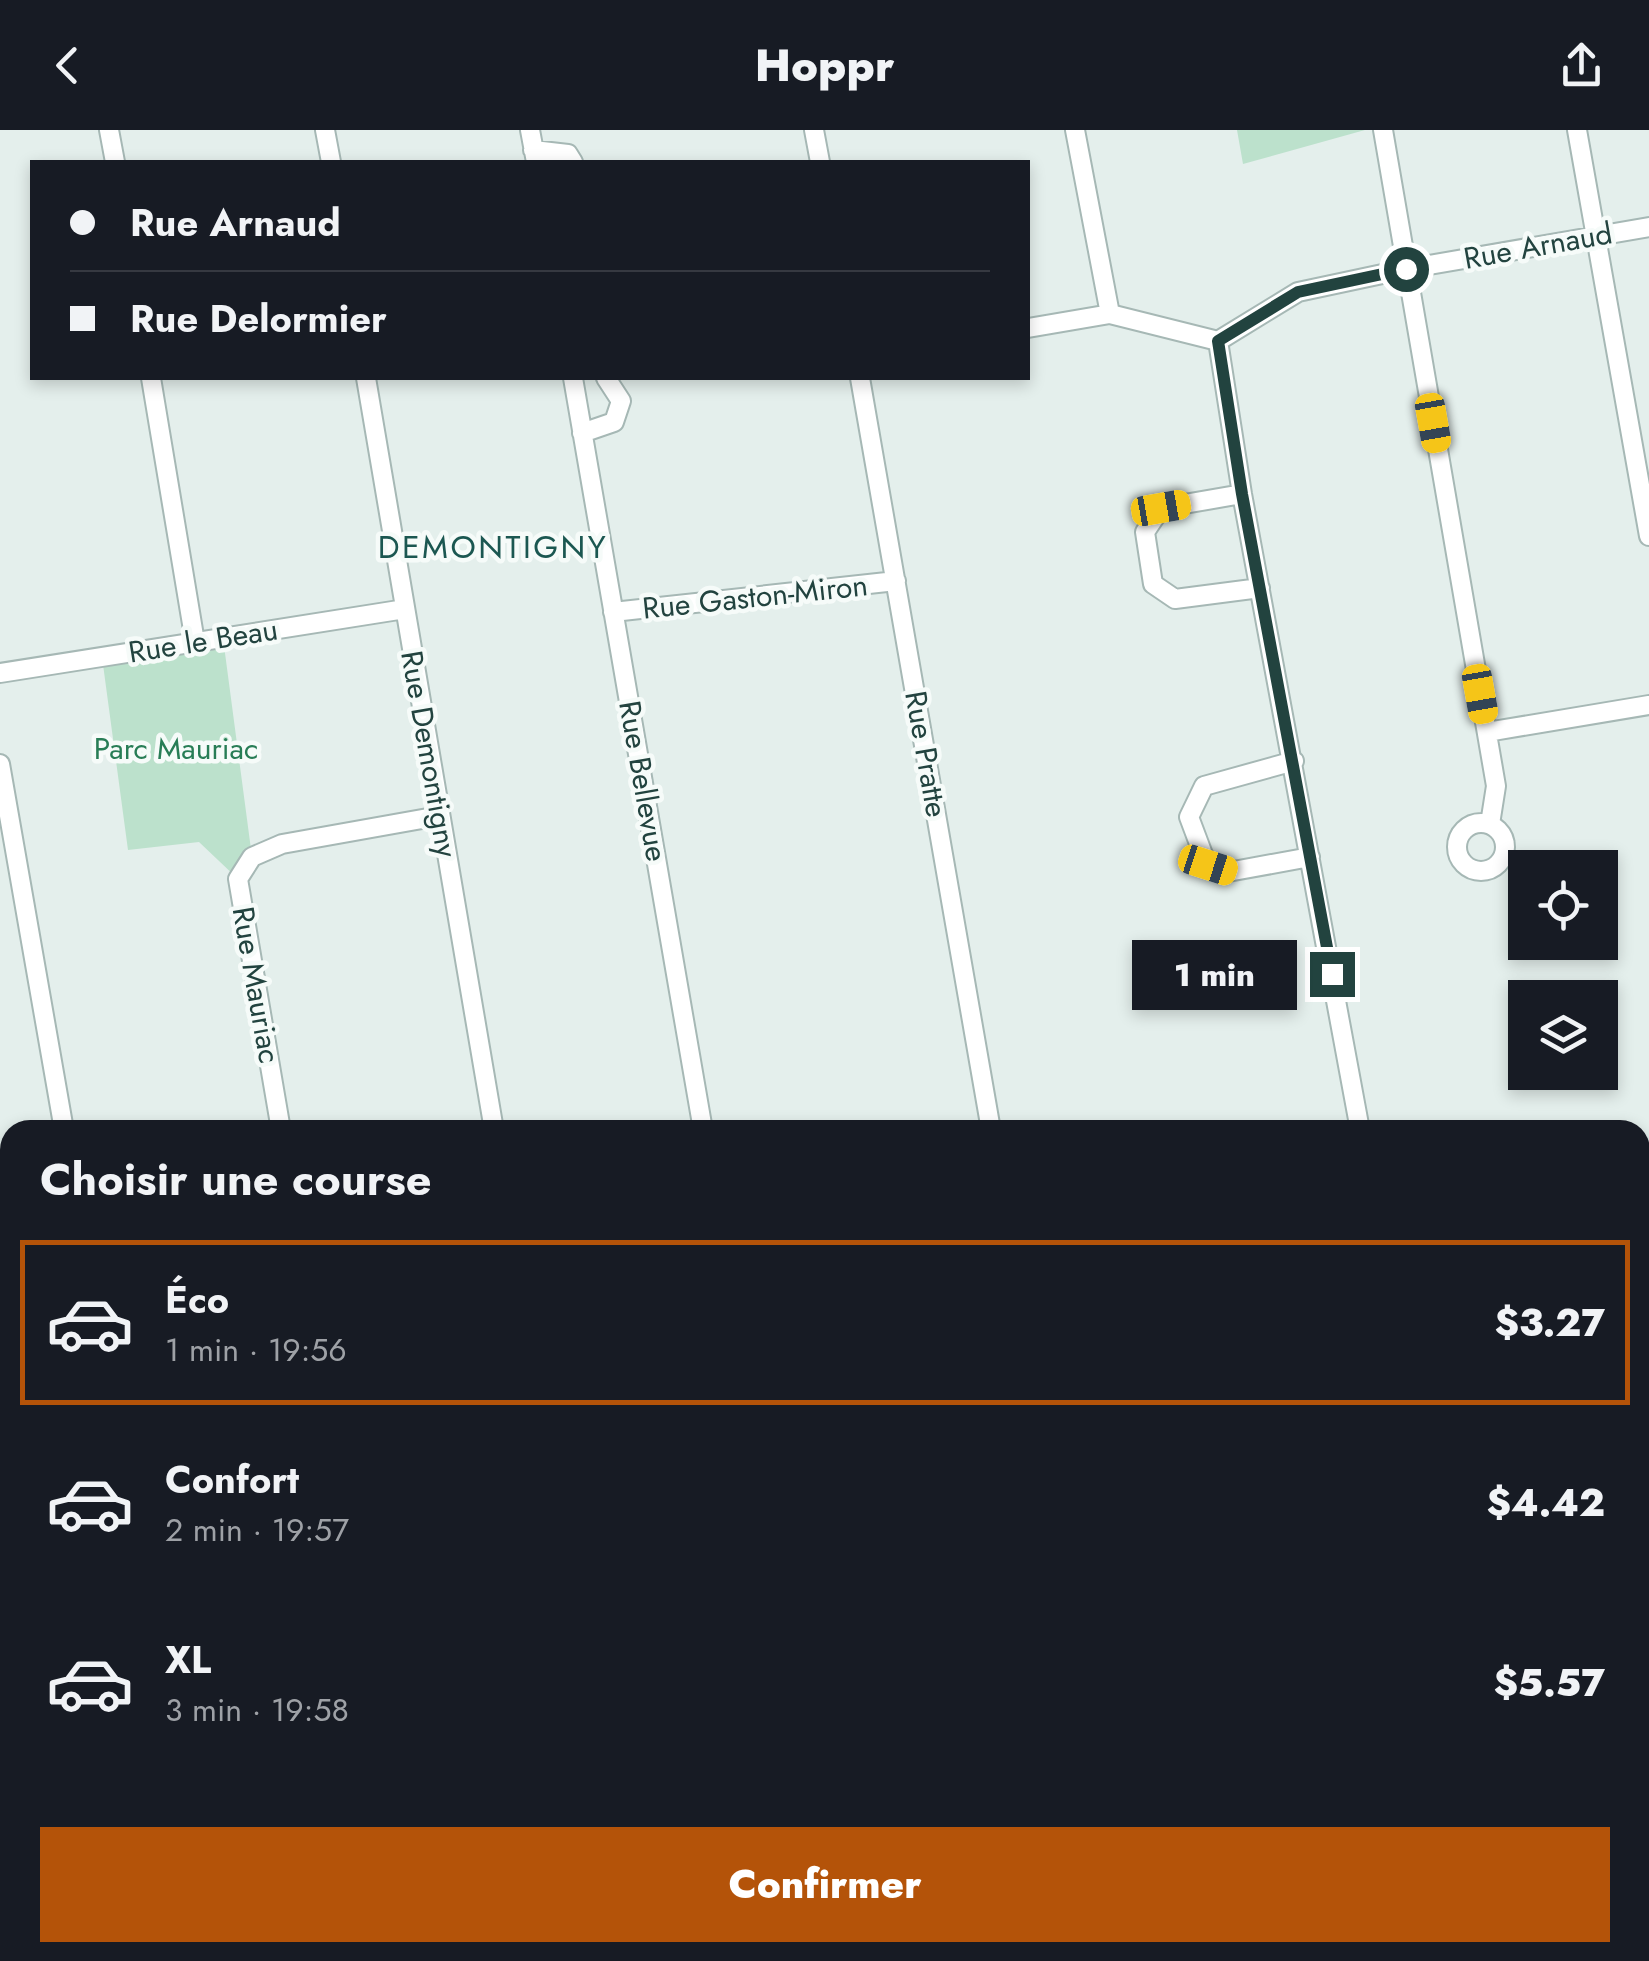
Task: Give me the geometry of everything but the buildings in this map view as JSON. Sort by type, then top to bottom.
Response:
[{"type":"street","points":[[109,130],[115,160]]},
{"type":"street","points":[[325,130],[330,160]]},
{"type":"street","points":[[530,130],[535,156],[568,154],[572,160]]},
{"type":"street","points":[[814,130],[820,160]]},
{"type":"street","points":[[1076,130],[1110,314]]},
{"type":"street","points":[[1383,130],[1496,786],[1490,824]]},
{"type":"street","points":[[1577,130],[1649,536]]},
{"type":"street","name":"Rue Arnaud","points":[[1218,341],[1298,292],[1649,227]]},
{"type":"street","points":[[1030,328],[1110,314],[1218,341],[1242,494],[1358,1120]]},
{"type":"street","points":[[151,380],[195,642]]},
{"type":"street","name":"Rue Demontigny","points":[[366,380],[492,1120]]},
{"type":"street","name":"Rue Bellevue","points":[[573,380],[701,1120]]},
{"type":"street","points":[[582,433],[614,422],[621,401],[607,380]]},
{"type":"street","name":"Rue Pratte","points":[[860,380],[989,1120]]},
{"type":"street","points":[[1242,494],[1161,508],[1145,532],[1153,584],[1174,599],[1260,588]]},
{"type":"street","name":"Rue Gaston-Miron","points":[[614,612],[896,581]]},
{"type":"street","name":"Rue le Beau","points":[[0,673],[405,610]]},
{"type":"street","points":[[1487,732],[1649,706]]},
{"type":"street","points":[[1294,761],[1204,786],[1189,817],[1208,865],[1228,872],[1310,857]]},
{"type":"street","points":[[0,764],[62,1120]]},
{"type":"street","name":"Rue Mauriac","points":[[279,1120],[238,878],[252,857],[282,844],[440,816]]},
{"type":"street","points":[[0,880],[20,877]]},
{"type":"green space","points":[[1237,130],[1365,130],[1243,164]]},
{"type":"green space","name":"Parc Mauriac","points":[[223,638],[252,857],[238,879],[199,842],[128,850],[102,657]]},
{"type":"district","name":"DEMONTIGNY","points":[[493,547]]},
{"type":"route","points":[[1332,974],[1242,494],[1218,341],[1298,292],[1406,269]]}]
